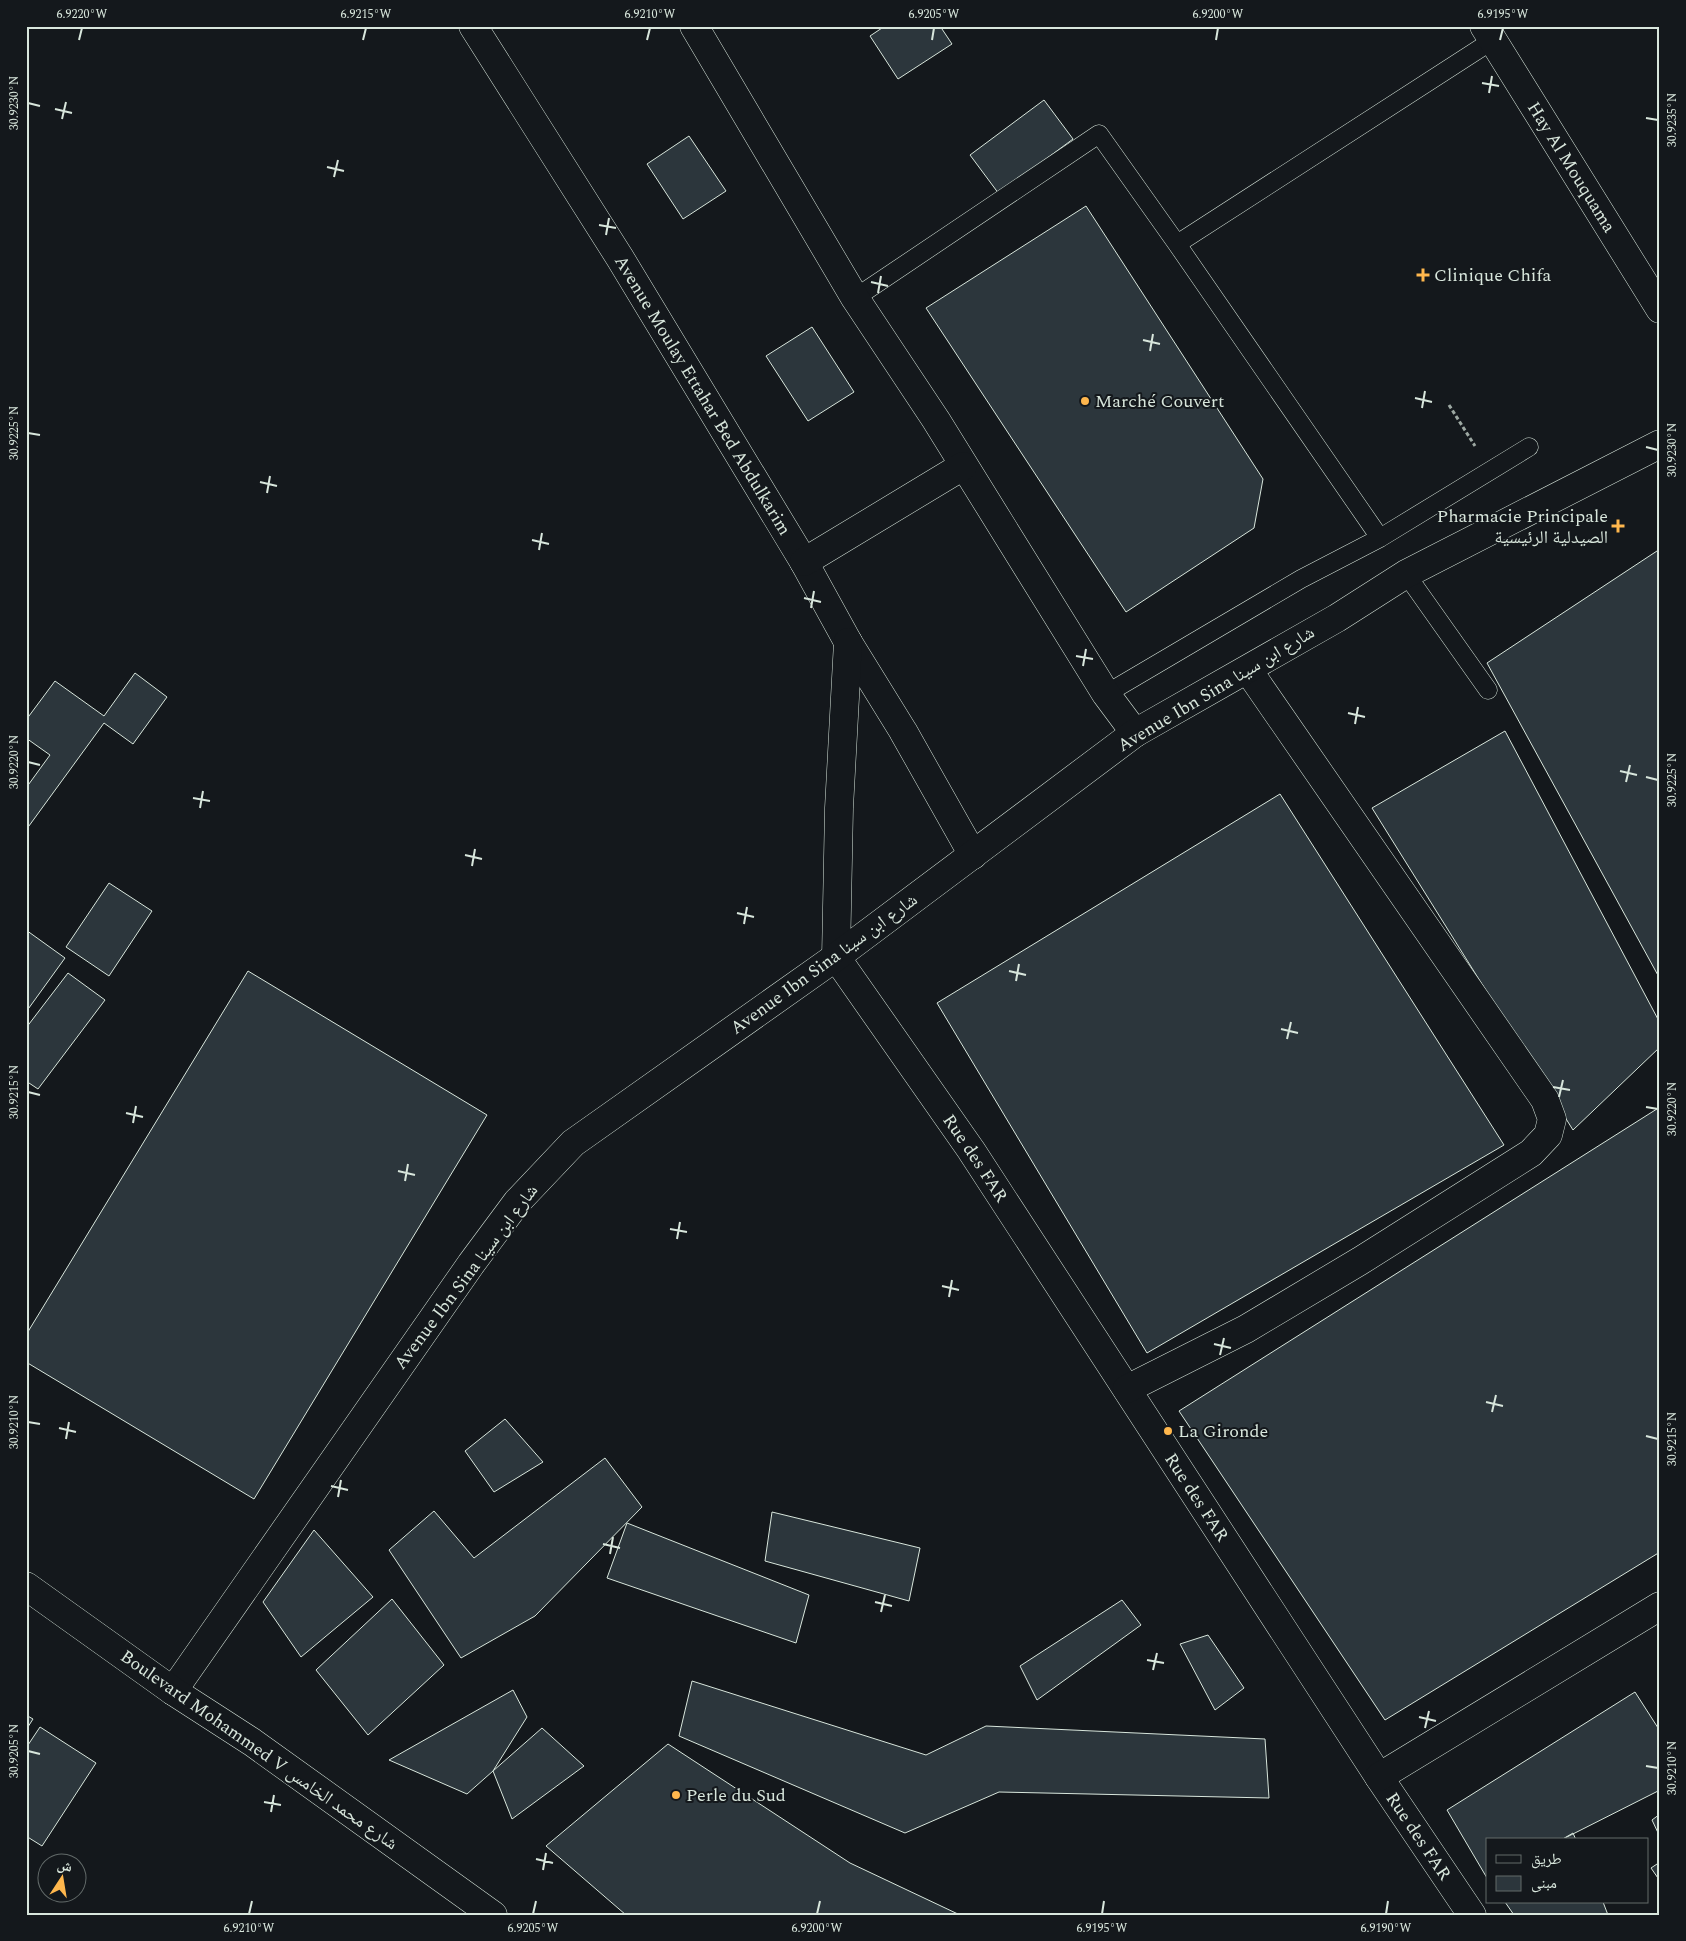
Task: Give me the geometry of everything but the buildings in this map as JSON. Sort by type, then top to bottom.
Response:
[{"type":"street","name":"Avenue Moulay Ettahar Bed Abdulkarim","points":[[472,26],[620,258],[804,562],[848,642],[903,731],[973,855]]},
{"type":"street","points":[[694,26],[855,298],[936,420],[1106,694],[1136,733]]},
{"type":"street","name":"Hay Al Mouquama","points":[[1489,33],[1660,309]]},
{"type":"street","name":"Avenue Ibn Sina شارع ابن سينا","points":[[172,1691],[471,1264],[517,1202],[573,1143],[836,957],[1136,733],[1337,618],[1406,574],[1660,444]]},
{"type":"street","points":[[804,562],[963,466]]},
{"type":"street","points":[[836,957],[839,808],[848,642]]},
{"type":"street","points":[[1127,1389],[1246,1329],[1368,1256],[1530,1152],[1548,1135],[1552,1119],[1545,1100],[1248,670]]},
{"type":"street","name":"Rue des FAR","points":[[836,957],[971,1150],[1379,1777],[1472,1915]]},
{"type":"street","name":"Boulevard Mohammed V شارع محمد الخامس","points":[[26,1586],[172,1691],[252,1742],[493,1915]]},
{"type":"street","points":[[1379,1777],[1660,1606]]},
{"type":"lane","points":[[1177,244],[1489,33]]},
{"type":"lane","points":[[855,298],[1099,134],[1380,538]]},
{"type":"lane","points":[[1106,694],[1301,579],[1380,538],[1490,469],[1529,447]]},
{"type":"lane","points":[[1406,574],[1488,690]]},
{"type":"path","points":[[1448,405],[1490,469]]},
{"type":"place","name":"Clinique Chifa","points":[[1423,275]]},
{"type":"place","name":"Marché Couvert","points":[[1085,401]]},
{"type":"place","name":"Pharmacie Principale الصيدلية الرئيسية","points":[[1618,526]]},
{"type":"place","name":"La Gironde","points":[[1168,1431]]},
{"type":"place","name":"Perle du Sud","points":[[676,1795]]}]
